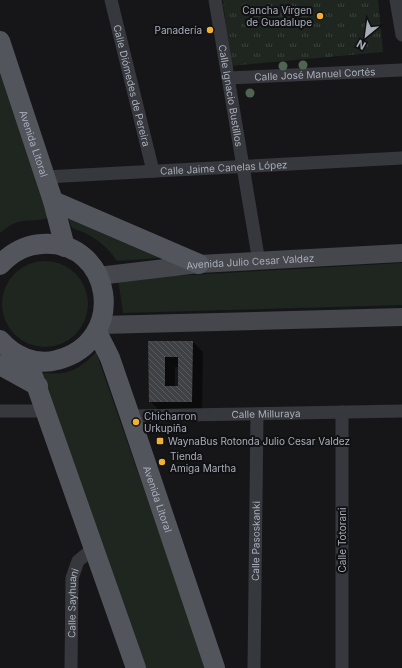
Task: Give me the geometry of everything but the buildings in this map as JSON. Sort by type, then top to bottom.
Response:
[{"type":"main road","name":"Avenida Litoral","points":[[0,42],[53,201],[65,247]]},
{"type":"main road","points":[[53,201],[199,264]]},
{"type":"main road","points":[[0,265],[15,252],[25,247],[47,244],[65,247],[84,258],[98,276],[105,300],[99,328],[84,348],[66,358],[40,362],[27,359],[16,354],[0,340]]},
{"type":"main road","name":"Avenida Julio Cesar Valdez","points":[[98,276],[199,264],[259,262],[402,253]]},
{"type":"main road","points":[[99,328],[402,317]]},
{"type":"main road","name":"Avenida Litoral","points":[[99,328],[215,668]]},
{"type":"main road","points":[[27,359],[95,547],[136,668]]},
{"type":"main road","points":[[0,365],[38,386]]},
{"type":"street","name":"Calle Diómedes de Pereira","points":[[111,0],[153,172]]},
{"type":"street","name":"Calle Ignacio Bustillos","points":[[215,0],[259,262]]},
{"type":"street","points":[[396,0],[402,35]]},
{"type":"street","name":"Calle José Manuel Cortés","points":[[228,78],[402,70]]},
{"type":"street","name":"Calle Jaime Canelas López","points":[[45,177],[402,158]]},
{"type":"street","points":[[0,411],[47,411]]},
{"type":"street","name":"Calle Milluraya","points":[[130,416],[402,411]]},
{"type":"street","name":"Calle Totorani","points":[[342,412],[342,668]]},
{"type":"street","name":"Calle Pasoskanki","points":[[254,668],[257,414]]},
{"type":"street","name":"Calle Sayhuani","points":[[71,668],[72,578],[78,561],[95,547]]},
{"type":"green space","points":[[223,0],[378,0],[383,52],[230,66]]},
{"type":"green space","points":[[0,68],[50,217],[41,220],[17,222],[0,233]]},
{"type":"green space","points":[[68,217],[173,257],[117,261],[98,241],[72,228]]},
{"type":"green space","points":[[45,261],[62,264],[76,273],[85,287],[88,304],[85,321],[76,335],[62,344],[45,347],[28,344],[14,335],[5,321],[2,304],[5,287],[14,273],[28,264]]},
{"type":"green space","points":[[402,263],[402,305],[123,313],[118,279]]},
{"type":"green space","points":[[96,352],[206,668],[141,668],[41,377],[44,373],[60,373],[73,370],[79,367]]},
{"type":"place","name":"Cancha Virgen de Guadalupe","points":[[320,16]]},
{"type":"place","name":"Panadería","points":[[210,30]]},
{"type":"place","name":"Chicharron Urkupiña","points":[[136,422]]},
{"type":"place","name":"WaynaBus Rotonda Julio Cesar Valdez","points":[[160,441]]},
{"type":"place","name":"Tienda Amiga Martha","points":[[162,462]]}]
